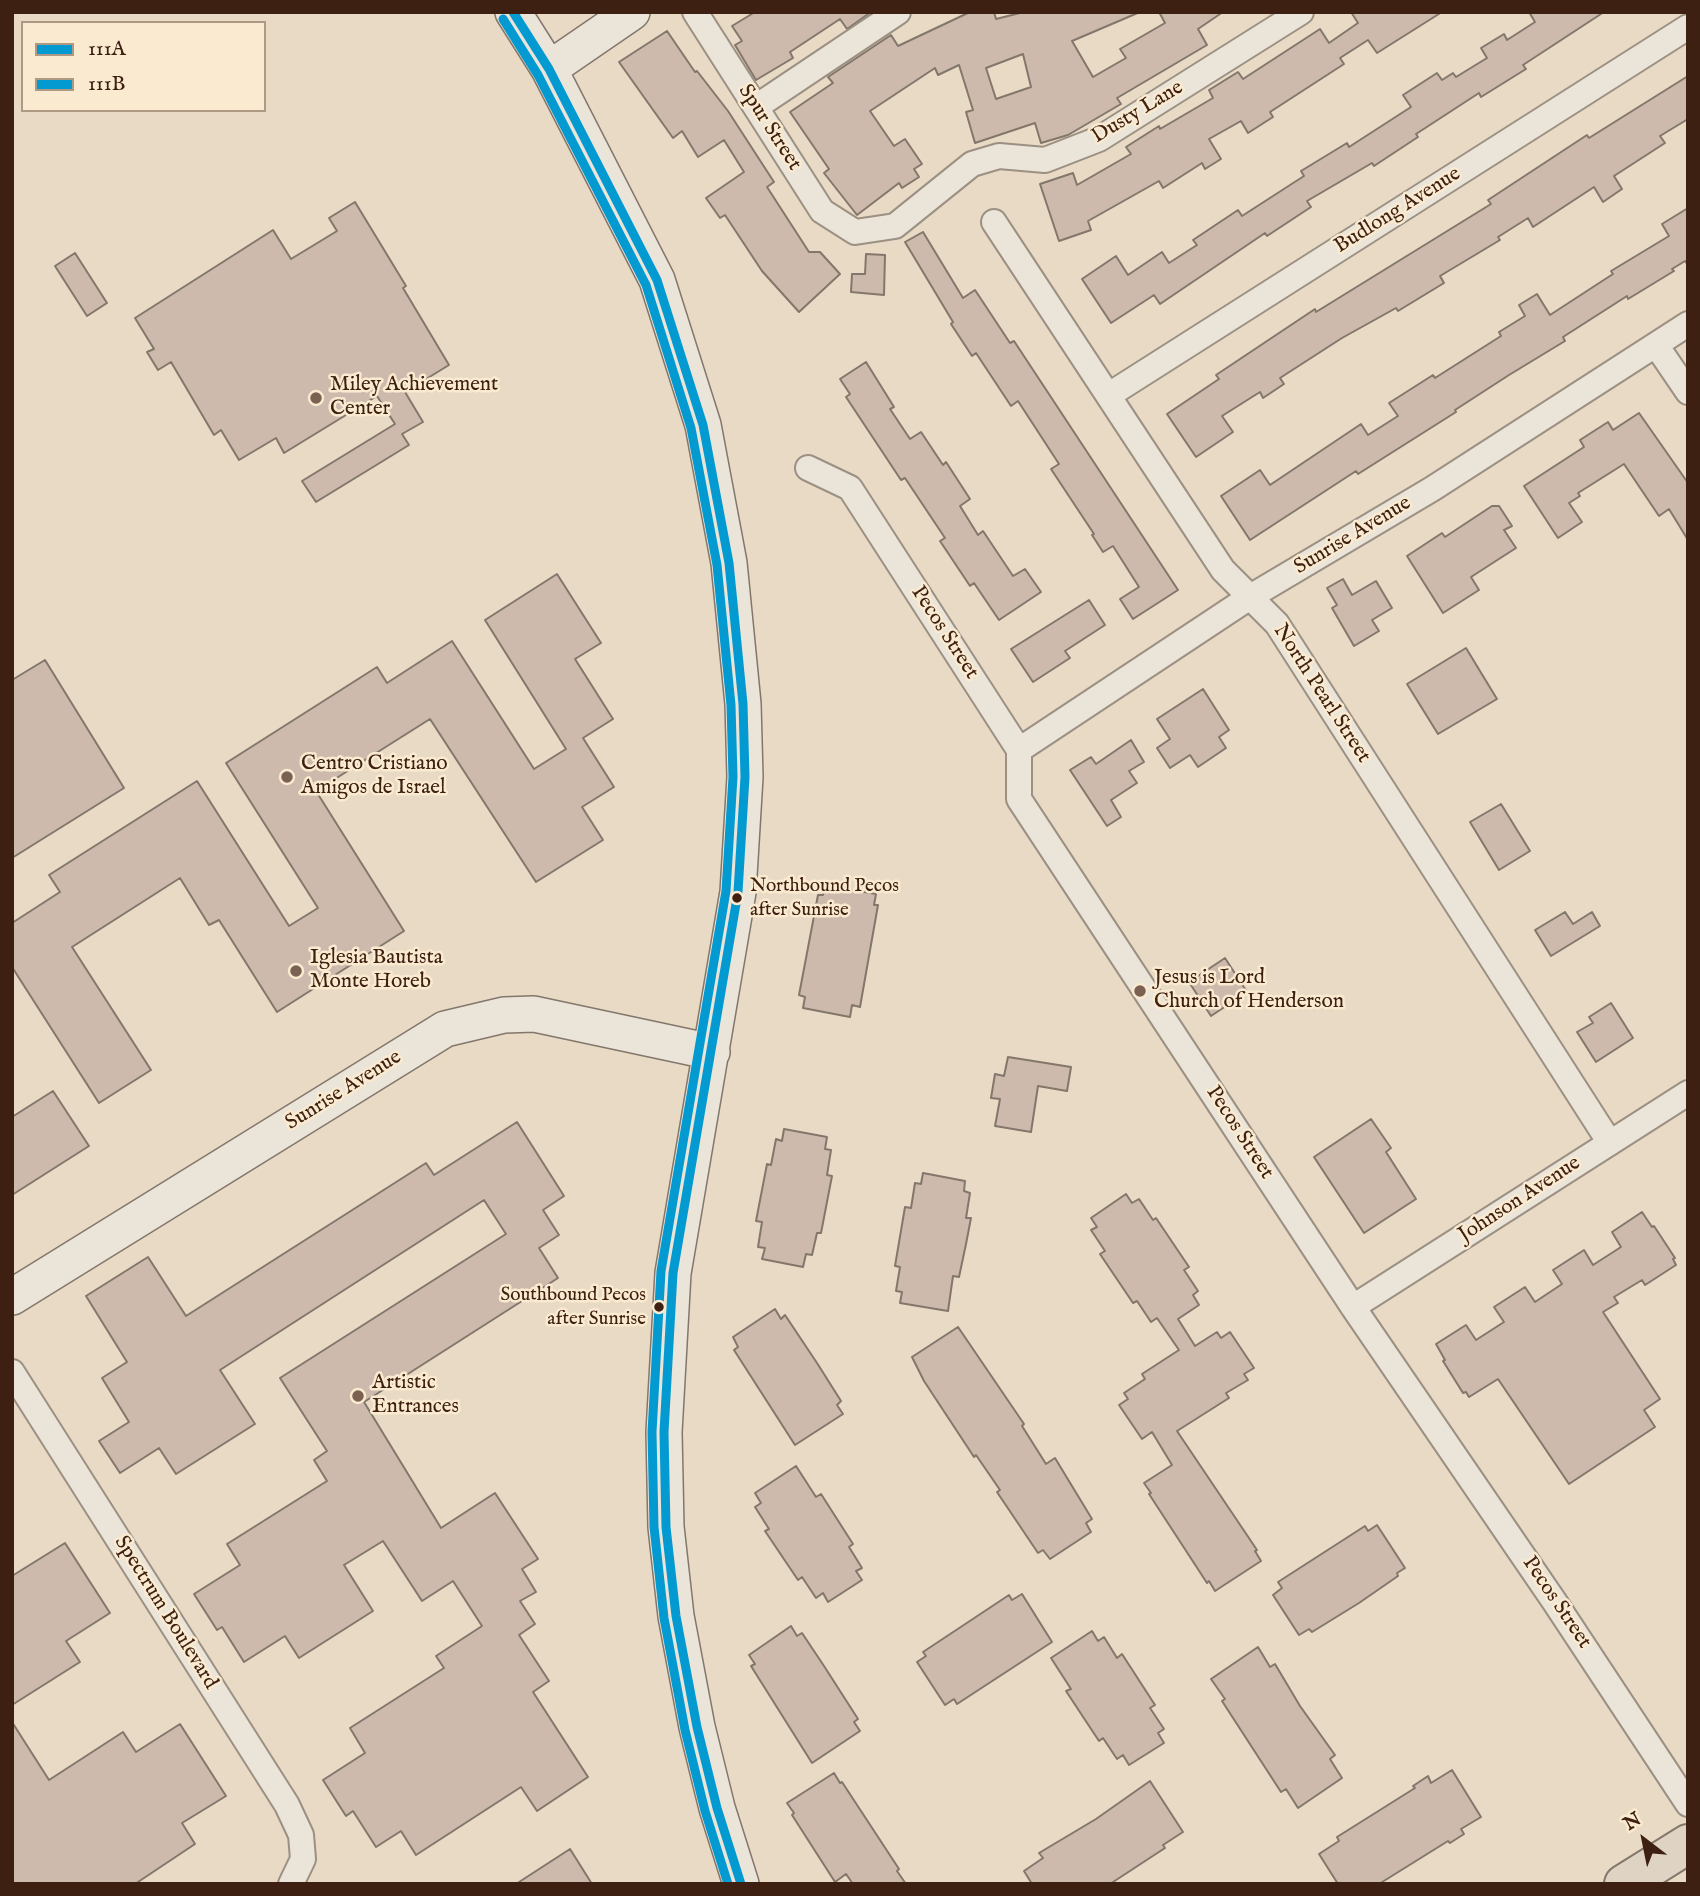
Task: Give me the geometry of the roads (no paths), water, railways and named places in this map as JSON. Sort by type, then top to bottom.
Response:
[{"type":"main road","points":[[513,12],[550,69],[657,280],[703,425],[729,564],[743,704],[745,777],[738,892],[673,1273],[664,1432],[666,1513],[676,1616],[697,1727],[717,1808],[741,1884]]},
{"type":"main road","points":[[550,69],[632,12]]},
{"type":"main road","name":"Sunrise Avenue","points":[[12,1297],[445,1029],[504,1015],[534,1014],[712,1052]]},
{"type":"main road","points":[[1624,1884],[1688,1844]]},
{"type":"street","name":"Spur Street","points":[[695,12],[822,211],[855,232]]},
{"type":"street","points":[[756,107],[898,12]]},
{"type":"street","name":"Dusty Lane","points":[[855,232],[895,226],[972,164],[999,156],[1045,160],[1099,139],[1301,12]]},
{"type":"street","name":"Budlong Avenue","points":[[1109,395],[1688,27]]},
{"type":"street","name":"North Pearl Street","points":[[994,222],[1223,570],[1277,624],[1610,1143]]},
{"type":"street","name":"Sunrise Avenue","points":[[1019,750],[1250,597],[1432,489],[1688,324]]},
{"type":"street","points":[[1656,345],[1688,392]]},
{"type":"street","name":"Pecos Street","points":[[808,468],[850,488],[1019,750],[1019,799],[1353,1307],[1555,1601],[1688,1804]]},
{"type":"street","name":"Johnson Avenue","points":[[1353,1307],[1688,1093]]},
{"type":"street","name":"Spectrum Boulevard","points":[[12,1373],[287,1805],[302,1835],[303,1859],[291,1884]]},
{"type":"place","name":"Miley Achievement Center","points":[[316,398]]},
{"type":"place","name":"Centro Cristiano Amigos de Israel","points":[[287,777]]},
{"type":"place","name":"Northbound Pecos after Sunrise","points":[[737,898]]},
{"type":"place","name":"Iglesia Bautista Monte Horeb","points":[[296,971]]},
{"type":"place","name":"Jesus is Lord Church of Henderson","points":[[1140,991]]},
{"type":"place","name":"Southbound Pecos after Sunrise","points":[[659,1307]]},
{"type":"place","name":"Artistic Entrances","points":[[358,1396]]}]
